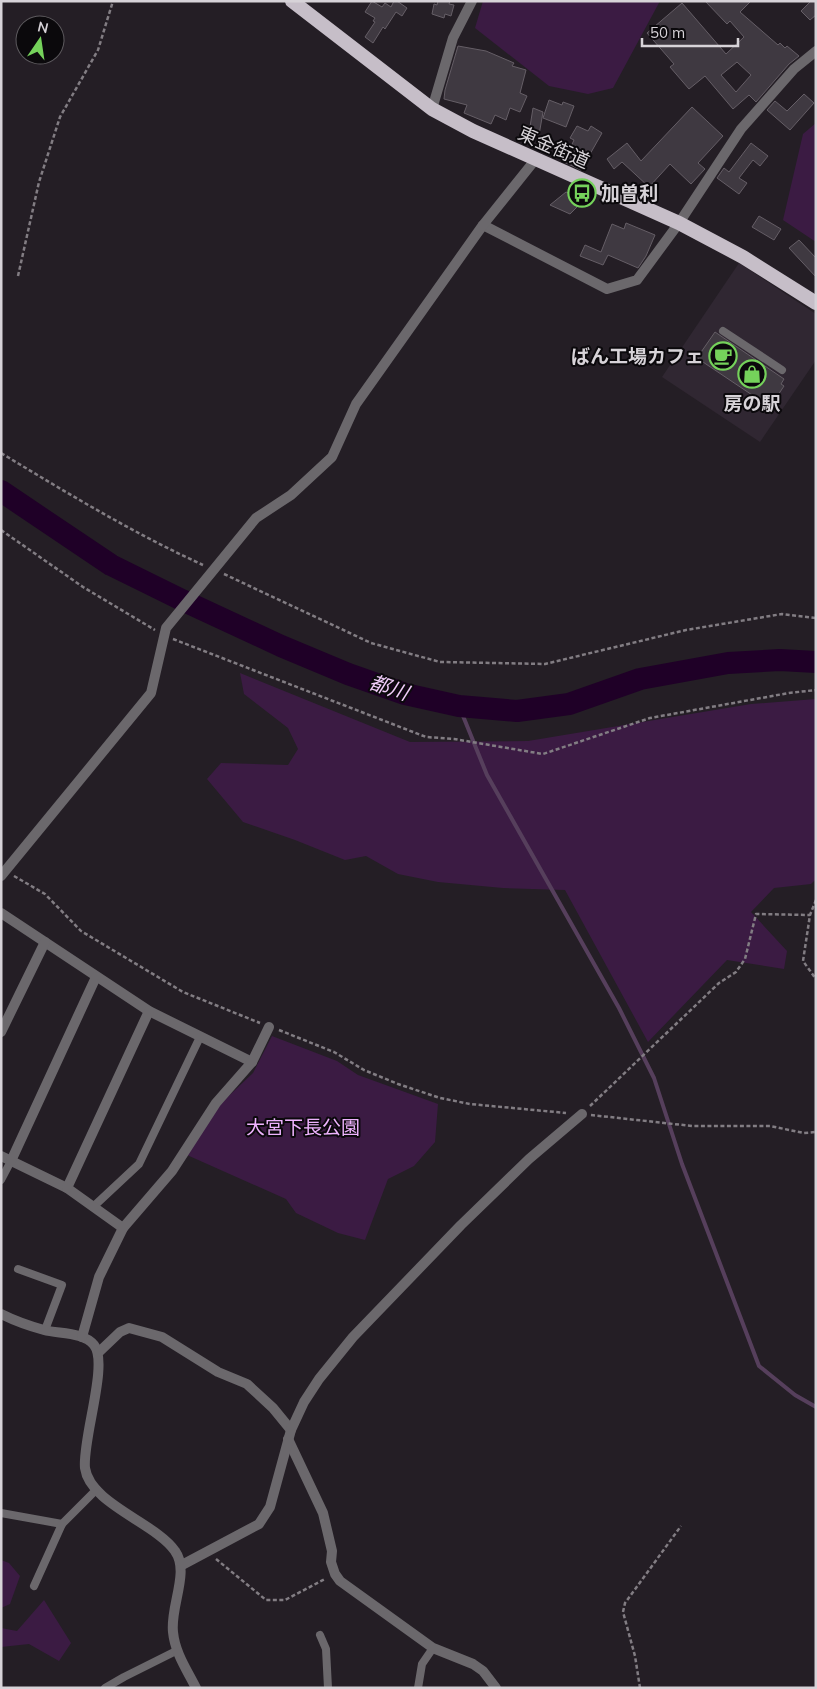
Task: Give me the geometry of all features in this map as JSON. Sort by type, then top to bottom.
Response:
[{"type":"highway","name":"東金街道","points":[[292,1],[432,109],[472,131],[679,223],[743,257],[816,304]]},
{"type":"street","points":[[432,109],[453,38],[472,1]]},
{"type":"street","points":[[483,225],[606,289],[636,280],[679,223],[741,129],[794,69],[816,51]]},
{"type":"street","points":[[2,874],[151,693],[165,632],[256,518],[291,495],[332,457],[356,404],[483,225],[535,160]]},
{"type":"street","points":[[1,913],[149,1011],[252,1062]]},
{"type":"street","points":[[1,1032],[45,942]]},
{"type":"street","points":[[96,977],[6,1159],[67,1188],[123,1228]]},
{"type":"street","points":[[67,1188],[149,1011]]},
{"type":"street","points":[[82,1337],[99,1277],[123,1228],[172,1171],[216,1103],[252,1062],[269,1026]]},
{"type":"street","points":[[182,1566],[259,1524],[270,1507],[290,1435],[304,1402],[319,1379],[353,1337],[481,1206],[529,1159],[582,1114]]},
{"type":"street","points":[[1,1314],[45,1330],[90,1340],[99,1352],[99,1369],[85,1451],[85,1469],[89,1479],[105,1498],[168,1542],[175,1551],[182,1566],[182,1575],[172,1617],[173,1634],[176,1651],[196,1688]]},
{"type":"street","points":[[99,1352],[120,1332],[129,1328],[162,1337],[218,1372],[247,1384],[273,1408],[290,1435],[323,1513],[332,1551],[331,1562],[335,1574],[340,1581],[433,1648],[473,1664],[483,1671],[496,1688]]},
{"type":"lane","points":[[723,332],[782,370]]},
{"type":"lane","points":[[93,1207],[139,1164],[200,1037]]},
{"type":"lane","points":[[1,1180],[6,1159]]},
{"type":"lane","points":[[18,1269],[62,1285],[45,1330]]},
{"type":"lane","points":[[34,1586],[62,1524],[97,1489]]},
{"type":"lane","points":[[1,1513],[62,1524]]},
{"type":"lane","points":[[320,1635],[326,1649],[328,1688]]},
{"type":"lane","points":[[418,1688],[422,1664],[433,1648]]},
{"type":"lane","points":[[105,1688],[124,1676],[176,1651]]},
{"type":"path","points":[[18,276],[39,182],[60,117],[98,50],[113,1]]},
{"type":"path","points":[[1,453],[72,496],[166,548],[371,643],[440,662],[545,664],[686,630],[782,614],[816,618]]},
{"type":"path","points":[[1,530],[83,587],[165,632],[426,738],[454,739],[543,754],[650,718],[789,692],[816,690]]},
{"type":"path","points":[[2,874],[44,894],[81,931],[182,992],[334,1052],[373,1074],[440,1098],[470,1104],[692,1126],[770,1126],[804,1133],[816,1132]]},
{"type":"path","points":[[816,900],[810,915],[803,961],[816,979]]},
{"type":"path","points":[[582,1114],[719,983],[736,972],[745,959],[756,914],[810,915]]},
{"type":"path","points":[[640,1688],[635,1656],[623,1612],[625,1603],[681,1526]]},
{"type":"path","points":[[207,1552],[266,1600],[285,1600],[335,1574]]},
{"type":"shaded area","name":"房の駅","points":[[739,263],[816,314],[816,360],[760,442],[662,377]]},
{"type":"green space","points":[[483,1],[660,1],[613,88],[588,94],[549,86],[475,28]]},
{"type":"green space","points":[[816,123],[816,242],[783,220],[803,134]]},
{"type":"green space","points":[[240,673],[410,742],[528,741],[751,704],[816,699],[816,879],[811,884],[774,888],[751,912],[787,951],[784,969],[727,960],[648,1042],[565,890],[503,888],[438,882],[398,874],[366,856],[345,860],[243,822],[207,779],[221,763],[288,765],[298,749],[288,728],[244,694]]},
{"type":"green space","name":"大宮下長公園","points":[[272,1036],[337,1061],[358,1075],[438,1104],[435,1142],[414,1166],[388,1179],[365,1240],[338,1233],[296,1213],[286,1199],[187,1155],[216,1108],[253,1073]]},
{"type":"green space","points":[[1,1560],[9,1563],[20,1576],[10,1604],[1,1608]]},
{"type":"green space","points":[[44,1600],[71,1643],[59,1661],[29,1644],[1,1647],[1,1628],[17,1631]]},
{"type":"building","points":[[372,1],[382,7],[385,3],[391,7],[394,1],[397,1],[407,8],[402,16],[396,12],[385,29],[383,27],[373,43],[365,37],[375,22],[373,21],[375,18],[365,12]]},
{"type":"building","points":[[438,1],[450,1],[449,4],[454,5],[451,16],[445,14],[444,18],[432,14],[434,4],[437,5]]},
{"type":"building","points":[[705,1],[751,1],[740,12],[778,45],[780,43],[785,48],[787,46],[799,56],[789,64],[756,102],[749,95],[733,109],[705,76],[689,89],[670,67],[674,64],[647,33],[682,3],[726,54],[744,37],[730,21],[727,24]],"holes":[[[737,62],[751,75],[736,92],[721,75]]]},
{"type":"building","points":[[811,1],[816,1],[816,15],[810,20],[801,11]]},
{"type":"building","points":[[458,46],[486,51],[514,63],[512,66],[526,70],[520,93],[527,96],[520,112],[510,108],[506,120],[495,115],[491,124],[464,113],[467,105],[444,99]]},
{"type":"building","points":[[804,94],[814,103],[790,130],[767,110],[775,101],[787,111]]},
{"type":"building","points":[[549,100],[562,105],[563,102],[574,106],[566,127],[543,118]]},
{"type":"building","points":[[692,107],[723,136],[698,163],[705,169],[691,184],[670,164],[649,187],[622,162],[614,169],[607,159],[627,143],[641,161]]},
{"type":"building","points":[[533,108],[543,112],[539,135],[529,133]]},
{"type":"building","points":[[577,126],[588,131],[591,126],[602,133],[581,170],[564,162],[574,140],[570,138]]},
{"type":"building","points":[[751,143],[768,156],[760,166],[753,160],[739,178],[747,183],[739,194],[717,178],[724,168],[729,172]]},
{"type":"building","points":[[566,192],[580,197],[577,207],[570,214],[550,205]]},
{"type":"building","points":[[759,216],[781,229],[774,240],[752,227]]},
{"type":"building","points":[[626,223],[655,235],[646,256],[638,268],[608,255],[603,265],[580,256],[585,245],[601,252],[612,224],[624,229]]},
{"type":"building","points":[[799,240],[816,258],[816,277],[789,248]]},
{"type":"building","points":[[715,332],[784,379],[781,384],[784,386],[770,407],[697,358]]},
{"type":"waterway","name":"都川","points":[[1,491],[111,565],[182,600],[281,646],[348,674],[405,694],[459,706],[517,711],[569,704],[640,679],[728,663],[780,660],[816,662]]},
{"type":"waterway","points":[[459,706],[487,775],[619,1008],[654,1078],[682,1164],[759,1366],[795,1395],[816,1407]]},
{"type":"place","name":"加曽利","points":[[582,193]]},
{"type":"place","name":"ばん工場カフェ","points":[[723,356]]},
{"type":"place","name":"房の駅","points":[[752,374]]}]
